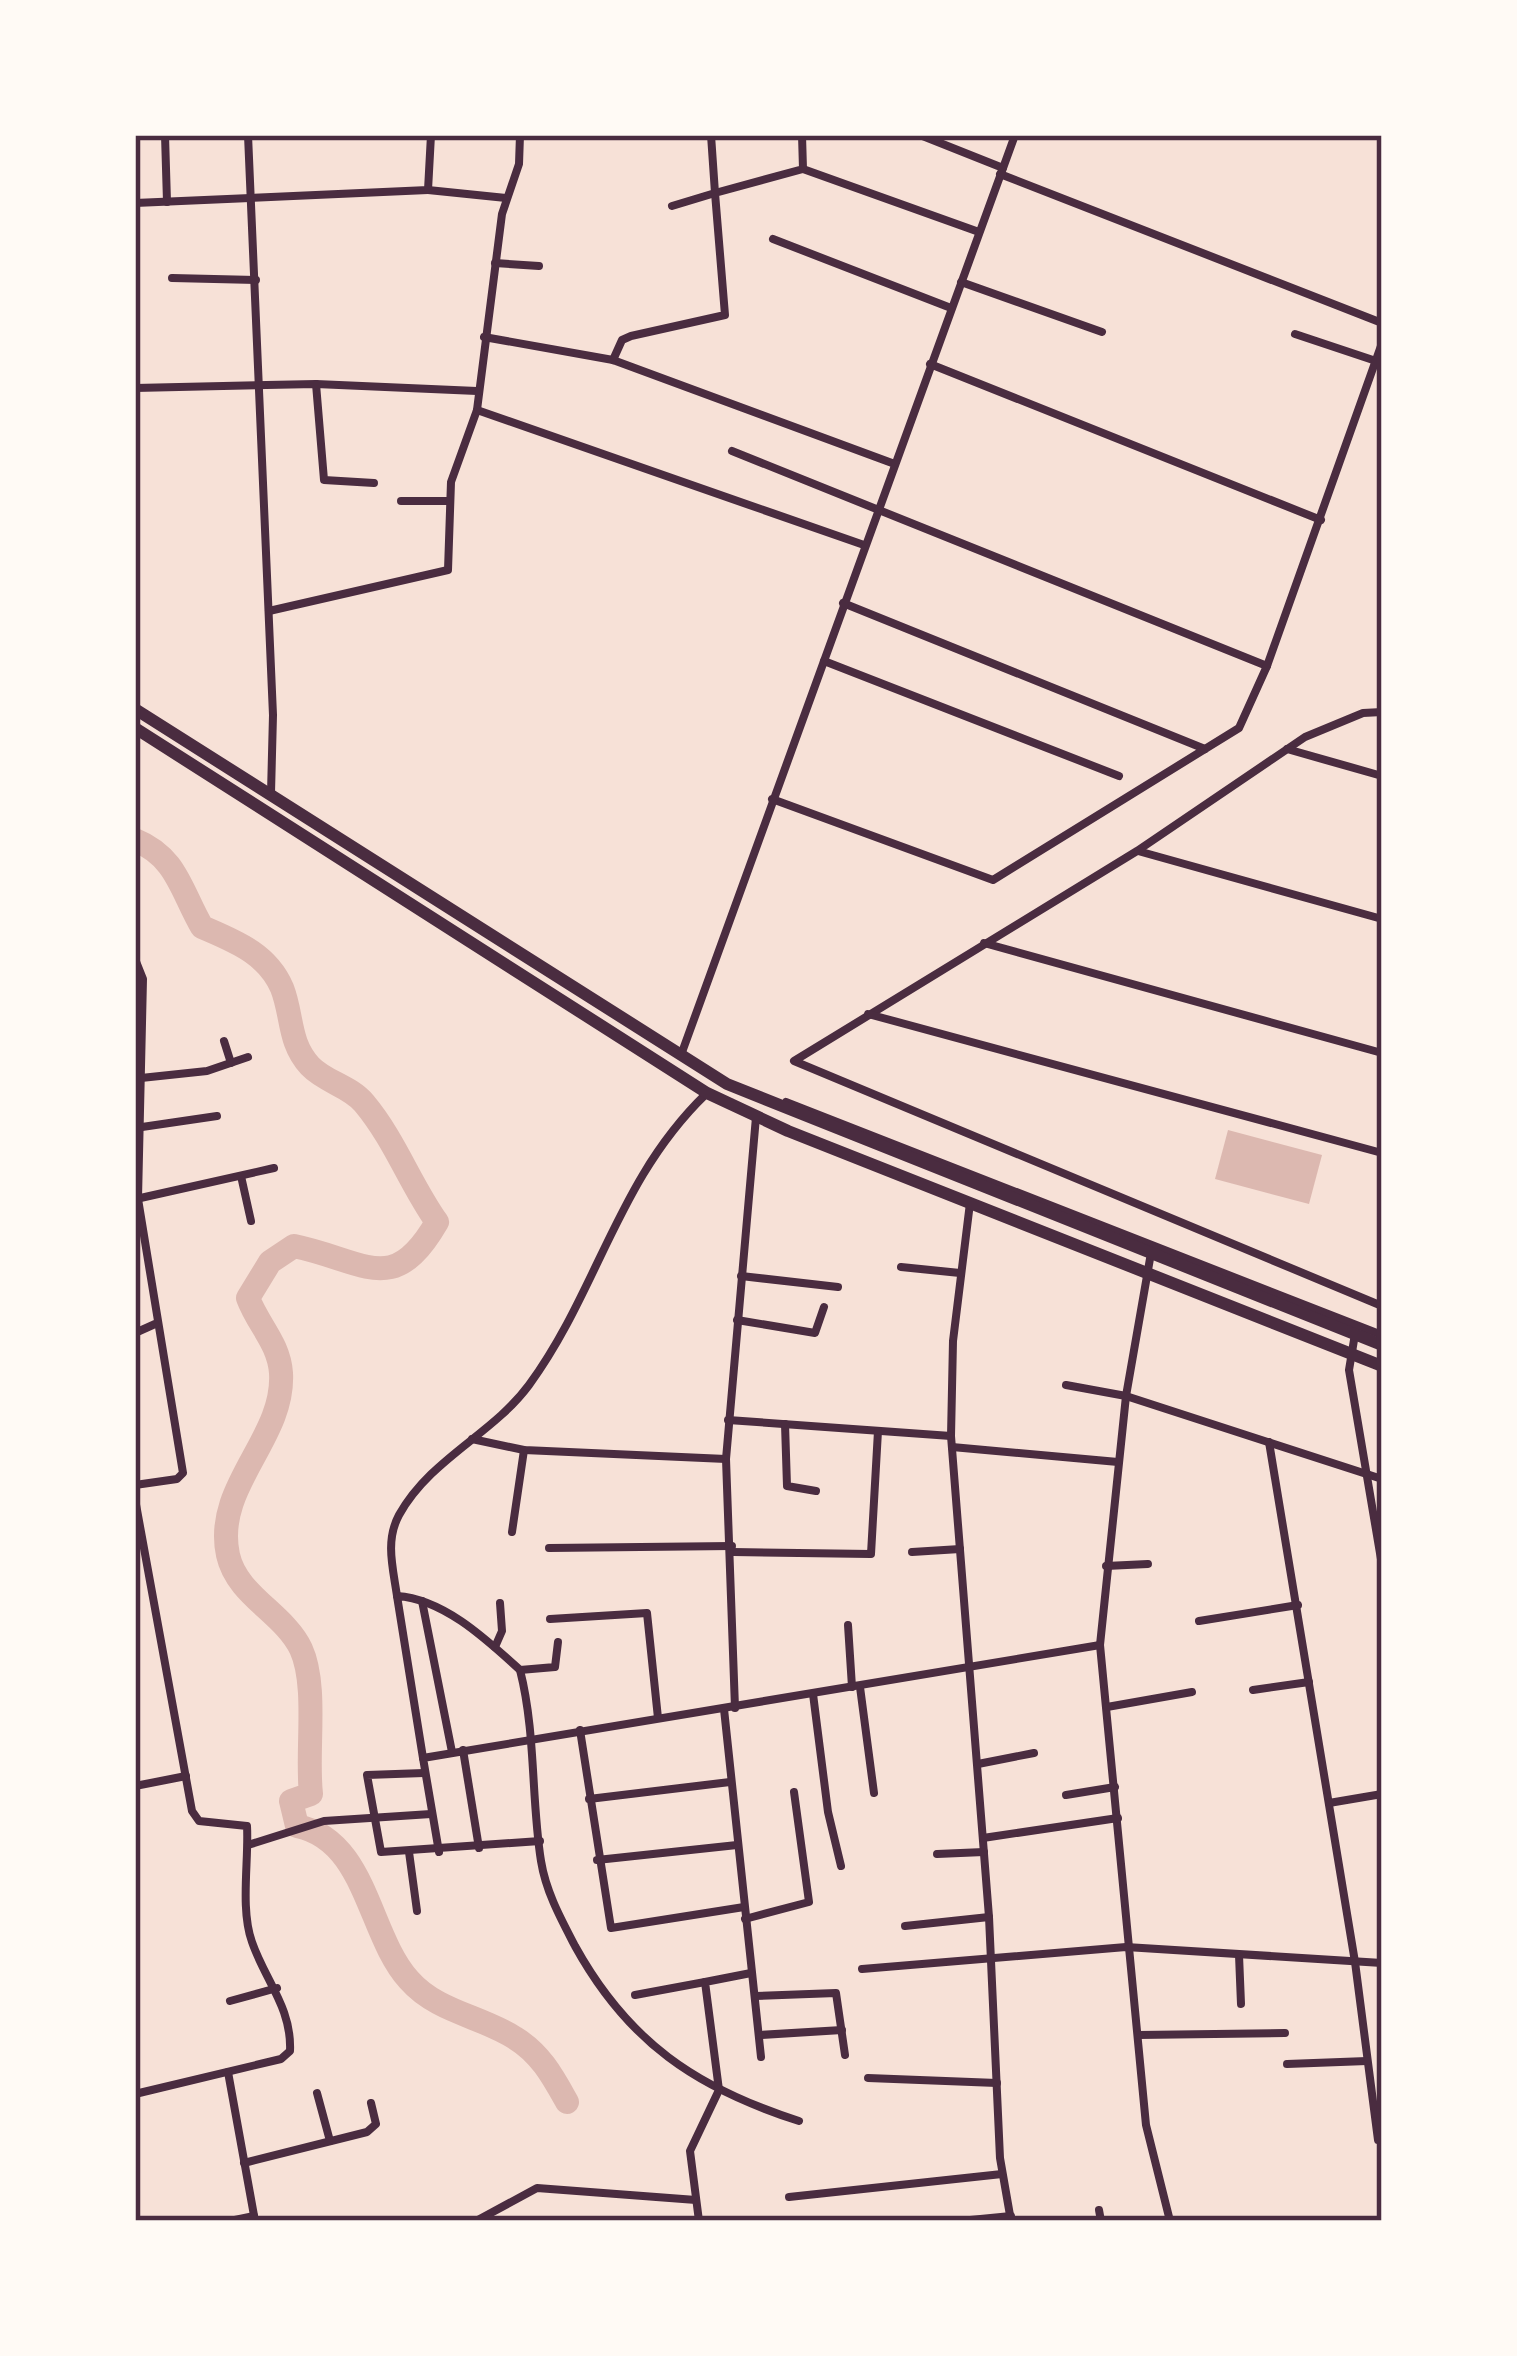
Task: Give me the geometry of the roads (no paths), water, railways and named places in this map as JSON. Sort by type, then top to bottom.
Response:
[{"type":"highway","points":[[135,710],[493,933],[680,1056],[769,1103],[1382,1345]]},
{"type":"highway","points":[[135,728],[707,1093],[756,1117],[1382,1366]]},
{"type":"highway","points":[[483,948],[493,933]]},
{"type":"street","points":[[164,135],[166,202]]},
{"type":"street","points":[[248,135],[255,196],[271,793]]},
{"type":"street","points":[[428,190],[431,135]]},
{"type":"street","points":[[268,611],[447,571],[455,464],[477,410],[495,263],[506,198],[519,164],[520,135]]},
{"type":"street","points":[[613,360],[622,340],[631,336],[725,315],[711,135]]},
{"type":"street","points":[[802,135],[803,169]]},
{"type":"street","points":[[920,135],[1382,323]]},
{"type":"street","points":[[680,1056],[1015,135]]},
{"type":"street","points":[[672,206],[803,169],[979,232]]},
{"type":"street","points":[[135,203],[428,190],[506,198]]},
{"type":"street","points":[[773,239],[951,308]]},
{"type":"street","points":[[495,263],[539,266]]},
{"type":"street","points":[[172,278],[256,280]]},
{"type":"street","points":[[961,282],[1102,332]]},
{"type":"street","points":[[1295,334],[1376,362]]},
{"type":"street","points":[[484,337],[613,360],[892,463]]},
{"type":"street","points":[[772,799],[994,880],[1239,728],[1322,520],[1382,343]]},
{"type":"street","points":[[930,364],[1322,520]]},
{"type":"street","points":[[135,388],[259,384],[477,391]]},
{"type":"street","points":[[316,385],[324,480],[374,483]]},
{"type":"street","points":[[477,410],[864,545]]},
{"type":"street","points":[[731,451],[1267,666]]},
{"type":"street","points":[[401,501],[449,501]]},
{"type":"street","points":[[843,603],[1207,750]]},
{"type":"street","points":[[824,660],[1119,776]]},
{"type":"street","points":[[1382,712],[1363,713],[1287,749],[1137,851],[797,1058],[796,1066],[1382,1306]]},
{"type":"street","points":[[1287,749],[1382,776]]},
{"type":"street","points":[[1137,851],[1382,919]]},
{"type":"street","points":[[982,942],[1382,1053]]},
{"type":"street","points":[[135,958],[143,972],[137,1199],[183,1472],[175,1479],[135,1486]]},
{"type":"street","points":[[868,1014],[1382,1153]]},
{"type":"street","points":[[224,1041],[231,1063]]},
{"type":"street","points":[[141,1078],[248,1057]]},
{"type":"street","points":[[439,1852],[391,1542],[398,1516],[441,1461],[530,1384],[649,1157],[707,1093]]},
{"type":"street","points":[[769,1103],[796,1104],[908,1146],[1382,1335]]},
{"type":"street","points":[[142,1127],[217,1117]]},
{"type":"street","points":[[756,1117],[727,1459],[732,1549],[730,1782],[761,2057]]},
{"type":"street","points":[[137,1199],[274,1168]]},
{"type":"street","points":[[242,1175],[251,1221]]},
{"type":"street","points":[[960,2221],[1011,2219],[1001,2167],[992,1956],[951,1441],[960,1273],[970,1202]]},
{"type":"street","points":[[1152,1252],[1126,1396],[1100,1645],[1148,2135],[1170,2221]]},
{"type":"street","points":[[901,1267],[960,1273]]},
{"type":"street","points":[[741,1276],[838,1287]]},
{"type":"street","points":[[737,1320],[815,1333],[824,1307]]},
{"type":"street","points":[[135,1333],[155,1324]]},
{"type":"street","points":[[1355,1334],[1348,1353],[1382,1565]]},
{"type":"street","points":[[1066,1385],[1126,1396],[1382,1479]]},
{"type":"street","points":[[728,1420],[878,1431],[1118,1462]]},
{"type":"street","points":[[785,1424],[786,1484],[816,1491]]},
{"type":"street","points":[[549,1548],[871,1554],[878,1431]]},
{"type":"street","points":[[471,1438],[524,1450],[727,1459]]},
{"type":"street","points":[[1269,1442],[1355,1962],[1378,2140]]},
{"type":"street","points":[[512,1532],[524,1450]]},
{"type":"street","points":[[135,1499],[195,1818],[245,1822],[251,1939],[277,1988],[291,2036],[288,2055],[135,2094]]},
{"type":"street","points":[[912,1552],[960,1549]]},
{"type":"street","points":[[1106,1566],[1148,1564]]},
{"type":"street","points":[[398,1596],[422,1599],[495,1647],[520,1670],[546,1881],[559,1916],[619,2014],[661,2052],[719,2090],[799,2121]]},
{"type":"street","points":[[422,1599],[478,1848]]},
{"type":"street","points":[[495,1647],[502,1631],[500,1603]]},
{"type":"street","points":[[1199,1621],[1298,1605]]},
{"type":"street","points":[[550,1619],[647,1613],[658,1718]]},
{"type":"street","points":[[848,1625],[874,1792]]},
{"type":"street","points":[[520,1670],[555,1667],[558,1642]]},
{"type":"street","points":[[422,1758],[971,1671],[1100,1645]]},
{"type":"street","points":[[1253,1690],[1309,1682]]},
{"type":"street","points":[[1107,1707],[1192,1692]]},
{"type":"street","points":[[813,1694],[841,1866]]},
{"type":"street","points":[[580,1730],[611,1928],[744,1907]]},
{"type":"street","points":[[978,1764],[1034,1753]]},
{"type":"street","points":[[424,1773],[368,1774],[381,1852],[439,1852],[540,1841]]},
{"type":"street","points":[[135,1786],[186,1775]]},
{"type":"street","points":[[589,1799],[730,1782]]},
{"type":"street","points":[[1066,1795],[1115,1787]]},
{"type":"street","points":[[746,1919],[809,1902],[794,1792]]},
{"type":"street","points":[[1329,1803],[1382,1794]]},
{"type":"street","points":[[248,1845],[324,1821],[431,1814]]},
{"type":"street","points":[[983,1838],[1118,1818]]},
{"type":"street","points":[[597,1860],[737,1845]]},
{"type":"street","points":[[409,1852],[417,1911]]},
{"type":"street","points":[[937,1854],[984,1852]]},
{"type":"street","points":[[905,1926],[989,1917]]},
{"type":"street","points":[[862,1969],[1126,1947],[1382,1964]]},
{"type":"street","points":[[1239,1955],[1241,2004]]},
{"type":"street","points":[[635,1995],[751,1973]]},
{"type":"street","points":[[699,2221],[692,2144],[719,2090],[705,1982]]},
{"type":"street","points":[[230,2001],[277,1988]]},
{"type":"street","points":[[755,1996],[835,1993],[845,2055]]},
{"type":"street","points":[[759,2035],[842,2030]]},
{"type":"street","points":[[1138,2035],[1285,2033]]},
{"type":"street","points":[[1287,2064],[1367,2061]]},
{"type":"street","points":[[228,2072],[255,2218],[230,2221]]},
{"type":"street","points":[[868,2078],[998,2083]]},
{"type":"street","points":[[317,2093],[330,2141]]},
{"type":"street","points":[[244,2163],[373,2128],[371,2103]]},
{"type":"street","points":[[790,2197],[1001,2167]]},
{"type":"street","points":[[476,2221],[532,2190],[696,2200]]},
{"type":"waterway","points":[[135,840],[169,866],[202,927],[248,950],[276,976],[303,1057],[364,1103],[437,1222],[406,1260],[391,1267],[359,1265],[294,1246],[270,1262],[248,1298],[276,1352],[281,1373],[272,1420],[231,1507],[228,1555],[241,1582],[293,1636],[306,1664],[311,1794],[291,1801],[297,1826],[320,1835],[352,1869],[395,1961],[409,1980],[446,2007],[524,2044],[546,2067],[567,2102]]}]
